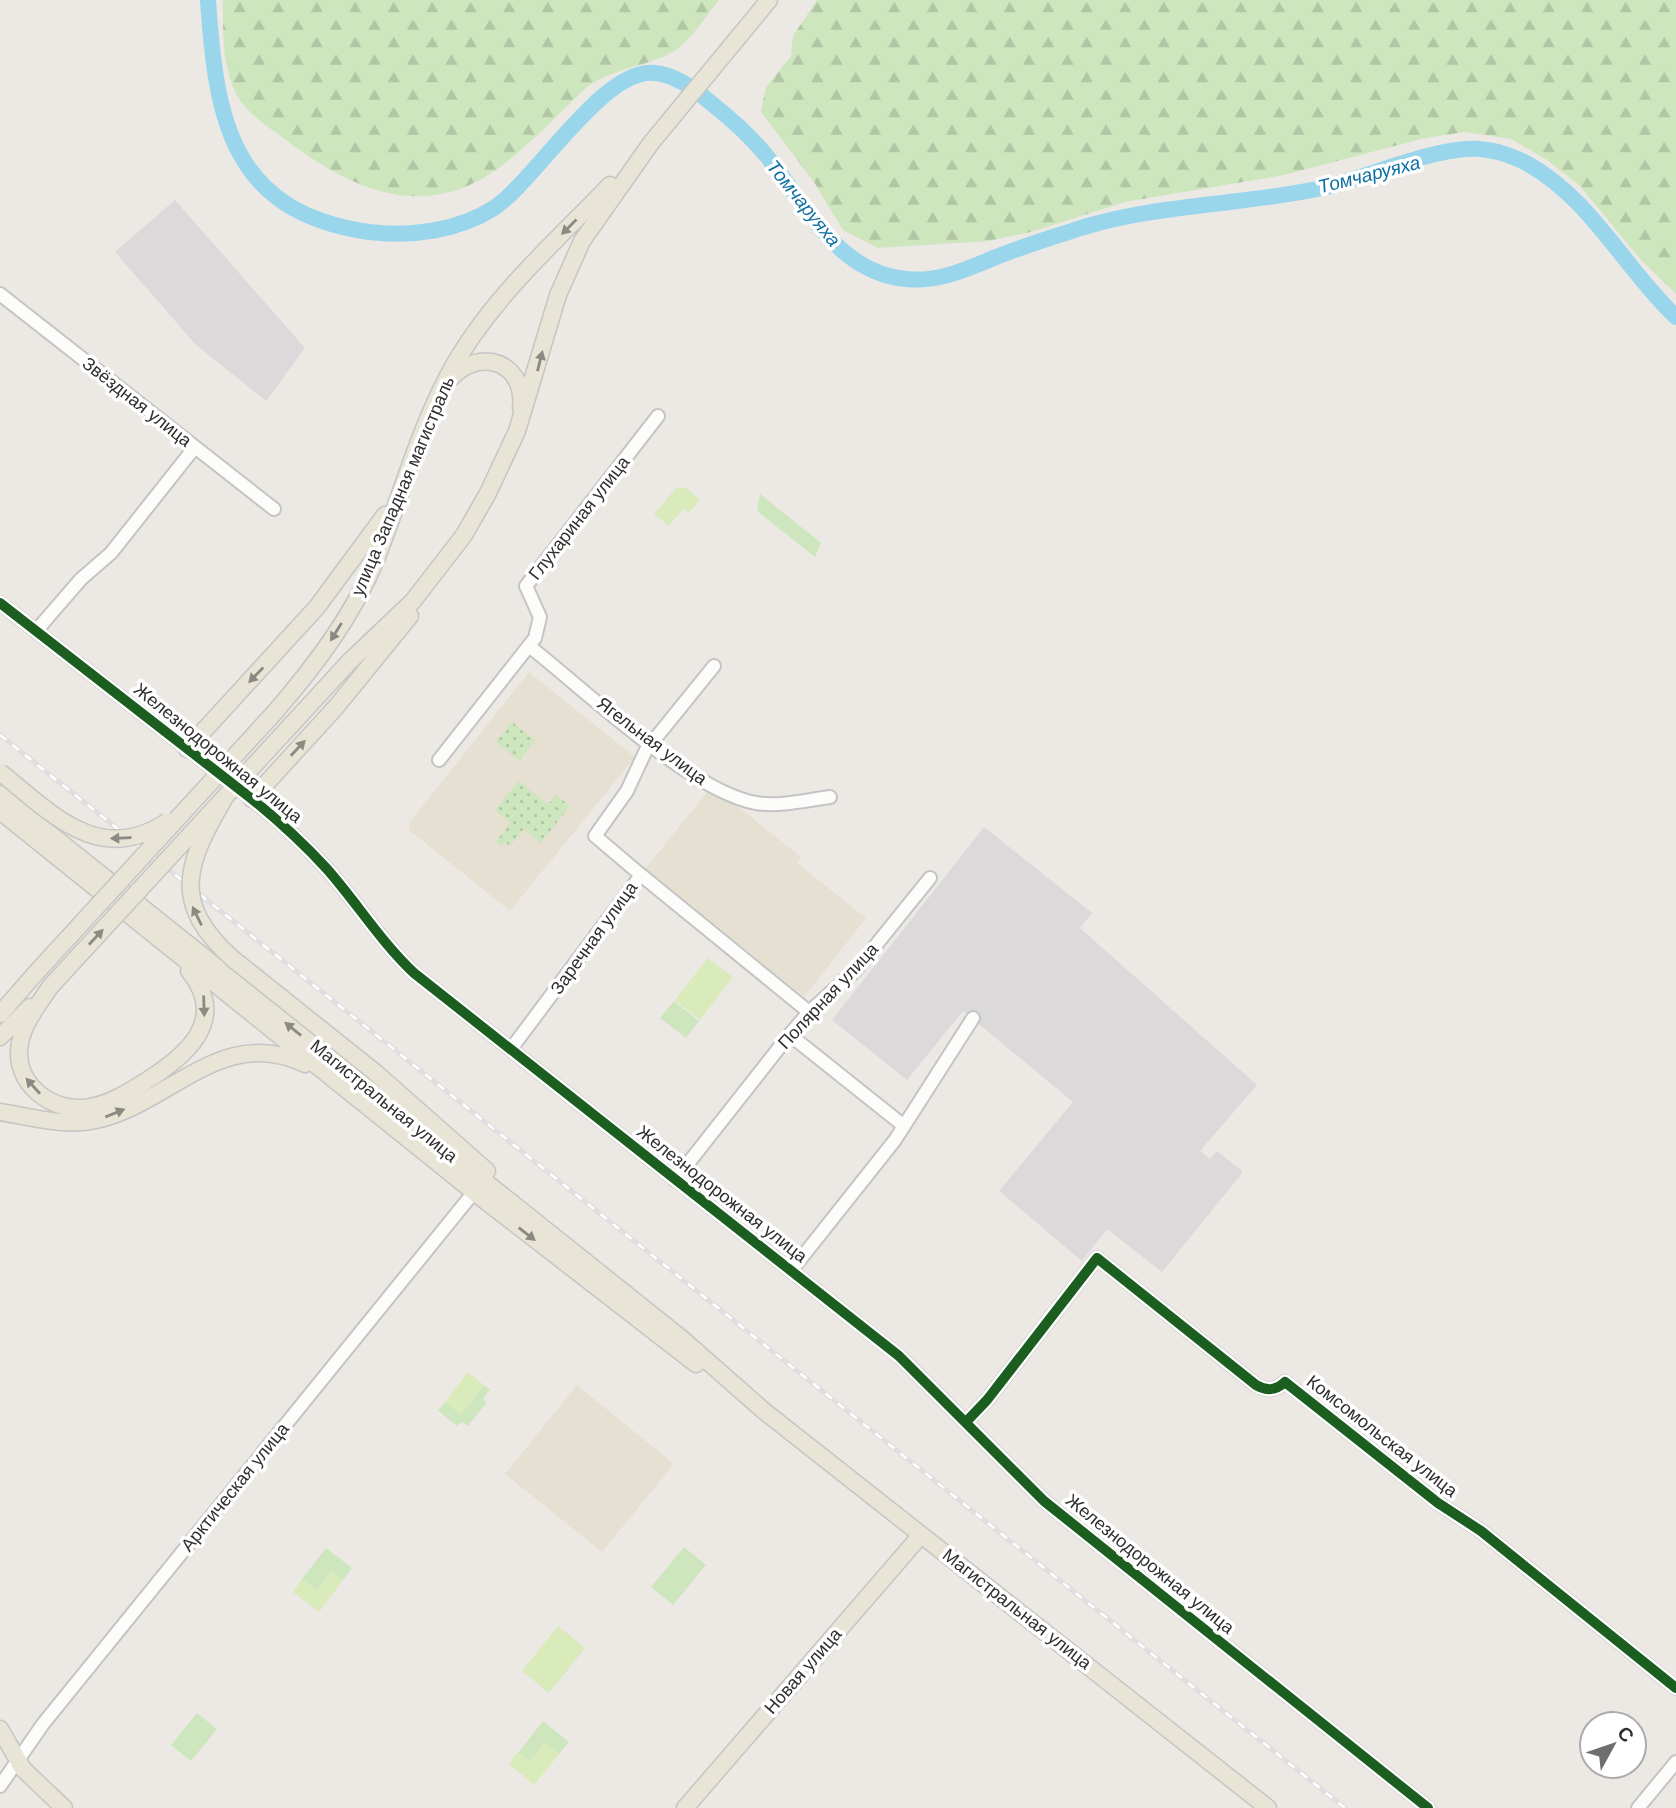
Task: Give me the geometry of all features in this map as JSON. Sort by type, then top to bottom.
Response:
[{"type":"main road","name":"улица Западная магистраль","points":[[224,799],[350,661],[413,601],[441,567],[476,514],[517,431],[569,268],[592,226],[651,144],[769,0]]},
{"type":"main road","name":"улица Западная магистраль","points":[[200,795],[275,712],[318,659],[359,594],[374,564],[439,394],[473,336],[515,281],[651,144]]},
{"type":"main road","points":[[439,394],[465,366],[482,361],[498,363],[509,371],[521,390],[517,431]]},
{"type":"main road","points":[[187,749],[317,607],[374,532],[403,486]]},
{"type":"main road","points":[[252,799],[336,707],[431,591],[449,567],[476,514]]},
{"type":"main road","points":[[0,772],[62,821],[90,835],[104,838],[124,839],[146,834],[168,821],[200,795]]},
{"type":"main road","name":"Магистральная улица","points":[[0,794],[642,1307],[764,1412]]},
{"type":"main road","points":[[0,1014],[200,795]]},
{"type":"main road","points":[[0,1037],[50,987],[224,799]]},
{"type":"main road","points":[[224,799],[193,858],[189,883],[195,914],[212,940],[376,1073],[518,1200],[592,1260],[642,1307]]},
{"type":"main road","name":"Магистральная улица","points":[[0,811],[474,1192],[670,1345],[764,1412],[1268,1808]]},
{"type":"main road","points":[[0,827],[15,832],[91,884]]},
{"type":"main road","points":[[50,987],[23,1031],[19,1054],[24,1077],[45,1099],[63,1107],[91,1107],[125,1094],[176,1060],[199,1034],[205,1014],[205,998],[190,972],[133,918]]},
{"type":"main road","points":[[0,1000],[35,974]]},
{"type":"main road","points":[[0,1112],[57,1121],[96,1120],[125,1109],[212,1063],[252,1052],[293,1058],[342,1086]]},
{"type":"main road","name":"Новая улица","points":[[685,1808],[921,1535]]},
{"type":"main road","points":[[0,1729],[17,1761],[64,1808]]},
{"type":"street","name":"Звёздная улица","points":[[0,294],[274,509]]},
{"type":"street","name":"Глухариная улица","points":[[439,760],[538,631],[540,617],[526,586],[658,416]]},
{"type":"street","points":[[36,631],[81,579],[111,553],[195,447]]},
{"type":"street","name":"Железнодорожная улица","points":[[0,603],[252,799],[328,870],[407,966],[899,1356],[1025,1483],[1086,1536],[1428,1808]]},
{"type":"street","name":"Ягельная улица","points":[[529,646],[651,744],[705,782],[739,799],[769,804],[830,797]]},
{"type":"street","name":"Заречная улица","points":[[511,1049],[641,875],[595,836],[627,791],[642,756],[714,666]]},
{"type":"street","points":[[641,875],[810,1012]]},
{"type":"street","name":"Полярная улица","points":[[675,1180],[790,1035],[810,1012],[855,971],[930,878]]},
{"type":"street","points":[[791,1271],[904,1126],[974,1018]]},
{"type":"street","points":[[790,1035],[904,1126]]},
{"type":"street","name":"Арктическая улица","points":[[0,1786],[43,1724],[474,1192]]},
{"type":"street","name":"Комсомольская улица","points":[[966,1422],[987,1400],[1097,1258],[1256,1385],[1276,1389],[1285,1382],[1438,1503],[1481,1531],[1676,1688]]},
{"type":"street","points":[[1639,1808],[1676,1762]]},
{"type":"shaded area","points":[[175,200],[305,348],[266,401],[196,345],[115,252]]},
{"type":"shaded area","points":[[529,672],[635,757],[510,911],[409,830],[409,823]]},
{"type":"shaded area","points":[[708,791],[736,805],[801,857],[797,863],[866,918],[804,997],[645,869]]},
{"type":"shaded area","points":[[984,827],[1092,913],[1080,928],[1257,1085],[1200,1151],[1210,1159],[1217,1151],[1243,1172],[1162,1272],[1107,1229],[1082,1261],[999,1191],[1073,1102],[963,1011],[907,1080],[832,1020]]},
{"type":"shaded area","points":[[577,1385],[674,1464],[602,1552],[505,1474]]},
{"type":"green space","points":[[223,0],[719,0],[690,37],[676,50],[590,85],[525,147],[486,177],[457,190],[432,196],[408,196],[384,192],[339,175],[298,149],[247,109],[237,96],[227,68]]},
{"type":"green space","points":[[817,0],[1676,0],[1676,294],[1640,259],[1580,186],[1547,160],[1511,139],[1465,132],[1425,138],[1284,175],[1125,202],[1031,232],[988,241],[878,248],[843,230],[814,182],[761,112],[766,87],[791,56],[793,36]]},
{"type":"green space","points":[[677,487],[686,488],[700,500],[689,513],[683,509],[669,526],[654,514]]},
{"type":"green space","points":[[760,494],[821,543],[815,557],[757,511]]},
{"type":"green space","points":[[512,722],[535,740],[519,761],[496,742]]},
{"type":"green space","points":[[518,781],[548,804],[556,795],[570,806],[541,843],[524,829],[510,846],[505,842],[501,846],[496,842],[510,823],[495,810]]},
{"type":"green space","points":[[708,958],[733,977],[700,1020],[675,1000]]},
{"type":"green space","points":[[674,1001],[699,1021],[686,1038],[660,1018]]},
{"type":"green space","points":[[468,1372],[484,1385],[461,1415],[445,1402]]},
{"type":"green space","points":[[484,1385],[490,1389],[483,1399],[487,1402],[468,1426],[461,1422],[457,1426],[438,1411],[445,1402],[461,1414]]},
{"type":"green space","points":[[684,1547],[706,1565],[673,1605],[651,1587]]},
{"type":"green space","points":[[326,1548],[352,1568],[343,1580],[332,1571],[317,1591],[302,1579]]},
{"type":"green space","points":[[332,1571],[343,1580],[319,1612],[293,1592],[302,1579],[317,1590]]},
{"type":"green space","points":[[558,1626],[585,1648],[549,1693],[522,1671]]},
{"type":"green space","points":[[197,1713],[217,1729],[191,1761],[171,1745]]},
{"type":"green space","points":[[543,1721],[569,1742],[559,1754],[545,1743],[529,1762],[518,1753]]},
{"type":"green space","points":[[545,1742],[559,1754],[534,1785],[509,1764],[518,1752],[530,1761]]},
{"type":"waterway","name":"Томчаруяха","points":[[208,0],[217,84],[226,121],[240,154],[260,181],[287,204],[323,221],[369,232],[418,233],[450,227],[480,216],[511,194],[592,106],[613,88],[634,76],[654,73],[670,76],[685,84],[732,121],[765,154],[824,232],[841,249],[881,274],[919,280],[944,276],[1034,243],[1113,219],[1292,194],[1339,184],[1432,155],[1474,149],[1490,150],[1514,157],[1550,179],[1571,196],[1676,317]]},
{"type":"railway","points":[[0,735],[1345,1808]]},
{"type":"cycle path","points":[[0,603],[282,824],[327,869],[414,973],[899,1356],[1044,1501],[1428,1808]]},
{"type":"cycle path","points":[[966,1422],[987,1400],[1097,1258],[1256,1385],[1271,1389],[1285,1382],[1438,1503],[1481,1531],[1676,1688]]}]
